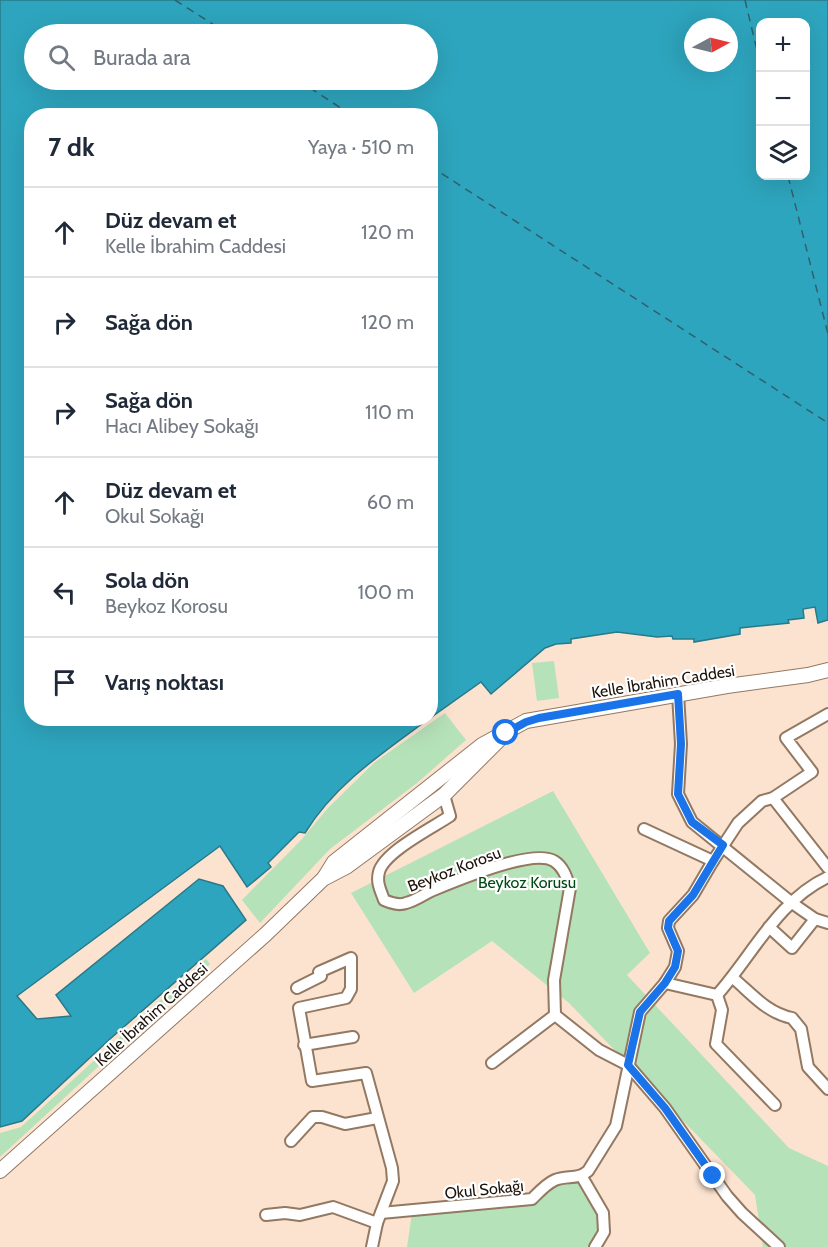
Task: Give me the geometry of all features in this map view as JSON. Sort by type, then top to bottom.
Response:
[{"type":"main road","name":"Kelle İbrahim Caddesi","points":[[0,1171],[248,950],[323,879],[334,862],[482,745],[526,722],[539,718],[828,670]]},
{"type":"main road","name":"Kelle İbrahim Caddesi","points":[[323,879],[345,867],[444,795],[506,733]]},
{"type":"street","points":[[678,694],[681,744],[678,794],[692,822],[792,903],[815,919],[828,923]]},
{"type":"street","points":[[595,1247],[604,1232],[603,1213],[582,1177],[616,1126],[640,1012],[665,983],[675,967],[678,951],[668,928],[669,921],[693,895],[712,861],[738,823],[762,801],[773,798],[812,772],[786,738],[828,714]]},
{"type":"street","name":"Beykoz Korosu","points":[[444,795],[450,816],[393,853],[379,870],[378,883],[384,900],[395,904],[406,904],[430,891],[501,865],[542,857],[555,861],[566,874],[570,888],[554,980],[555,1015]]},
{"type":"street","points":[[773,798],[828,868]]},
{"type":"street","points":[[644,829],[712,861]]},
{"type":"street","points":[[717,995],[733,978],[768,927],[817,882],[828,877]]},
{"type":"street","points":[[768,927],[792,948],[815,919]]},
{"type":"street","points":[[297,988],[321,976],[319,972],[351,958],[351,989],[346,998],[299,1008],[312,1081],[366,1073],[392,1168],[393,1181],[379,1218],[372,1247]]},
{"type":"street","points":[[733,978],[779,1016],[792,1018],[801,1029],[807,1067],[828,1089]]},
{"type":"street","points":[[665,983],[717,995]]},
{"type":"street","points":[[717,995],[722,1010],[716,1044],[775,1105]]},
{"type":"street","points":[[492,1063],[555,1015],[599,1050],[628,1065],[665,1108],[741,1213],[779,1247]]},
{"type":"street","points":[[304,1045],[353,1037]]},
{"type":"street","points":[[291,1142],[313,1117],[322,1117],[345,1124],[377,1118]]},
{"type":"street","name":"Okul Sokağı","points":[[379,1218],[532,1199],[542,1188],[557,1179],[582,1177]]},
{"type":"street","points":[[266,1215],[285,1213],[300,1215],[333,1207],[379,1218]]},
{"type":"green space","points":[[554,661],[559,698],[537,701],[532,663]]},
{"type":"green space","points":[[445,713],[466,740],[417,783],[330,849],[260,923],[242,900],[302,839],[328,808],[375,762],[426,726],[438,726],[438,718]]},
{"type":"green space","name":"Beykoz Korusu","points":[[553,791],[650,953],[627,975],[789,1148],[828,1166],[828,1247],[763,1247],[755,1195],[569,1003],[492,941],[414,993],[351,893]]},
{"type":"green space","points":[[206,959],[210,964],[0,1157],[0,1133],[21,1127]]},
{"type":"green space","points":[[581,1179],[602,1213],[603,1232],[593,1247],[407,1247],[412,1213],[534,1201],[557,1181]]},
{"type":"water","points":[[0,0],[828,0],[828,620],[818,623],[815,607],[803,609],[804,618],[788,620],[789,623],[740,628],[740,634],[694,642],[694,639],[673,639],[672,636],[657,637],[617,632],[571,639],[571,643],[556,644],[545,648],[491,694],[481,682],[438,712],[438,108],[24,108],[24,726],[419,726],[346,784],[317,815],[305,833],[299,832],[268,863],[271,867],[247,887],[220,846],[17,996],[37,1019],[71,1016],[56,995],[199,879],[223,886],[246,920],[110,1039],[22,1121],[0,1127]]},
{"type":"ferry route","points":[[175,0],[212,24]]},
{"type":"ferry route","points":[[745,0],[756,46]]},
{"type":"ferry route","points":[[313,90],[341,108]]},
{"type":"ferry route","points":[[438,171],[828,423]]},
{"type":"ferry route","points":[[789,180],[828,334]]},
{"type":"route","points":[[506,733],[519,725],[539,718],[678,694],[681,744],[678,794],[692,822],[723,845],[693,895],[669,921],[668,928],[678,951],[675,967],[665,983],[640,1012],[628,1065],[665,1108],[713,1176]]}]
